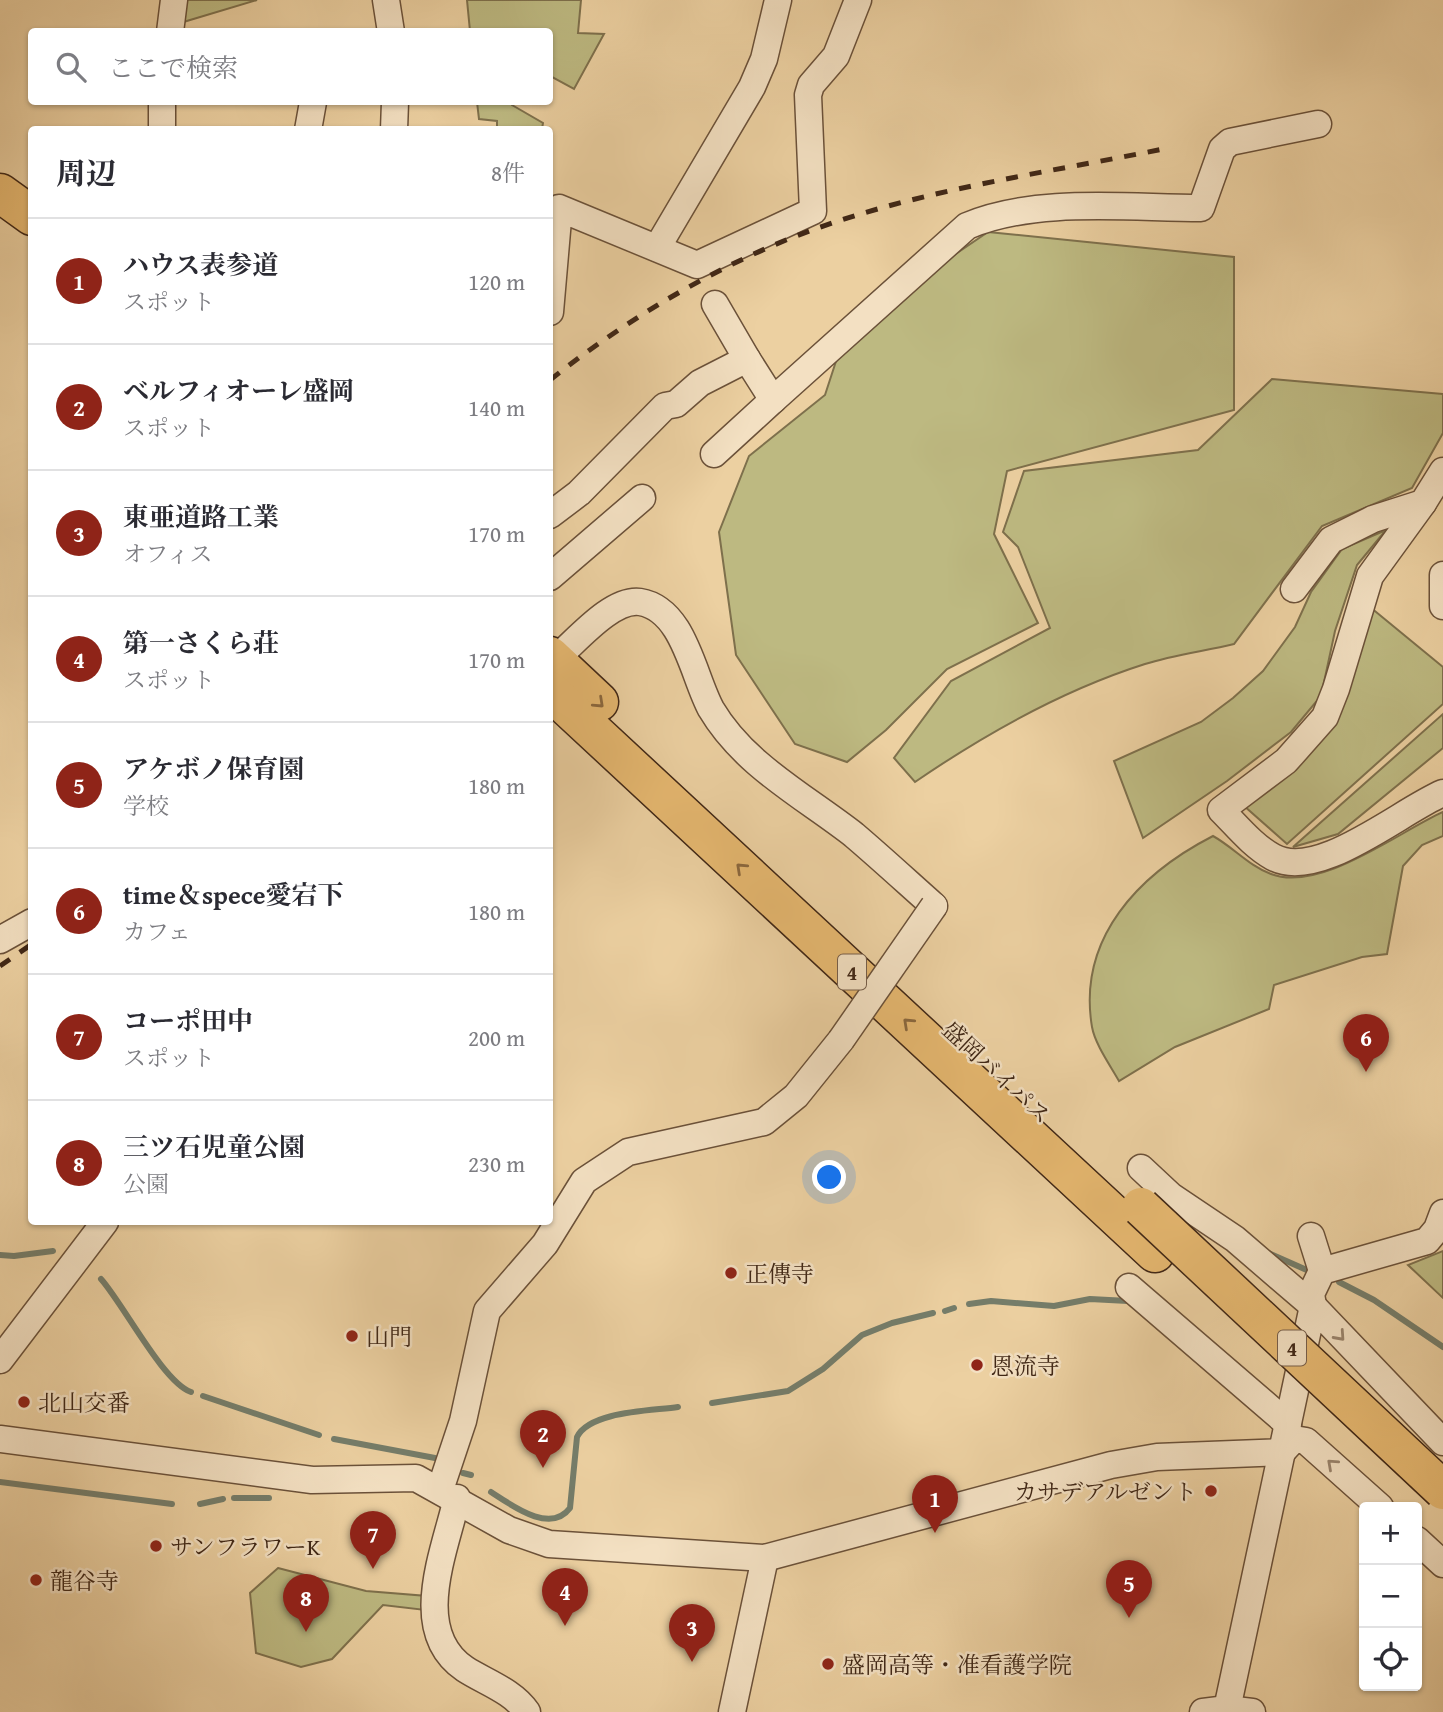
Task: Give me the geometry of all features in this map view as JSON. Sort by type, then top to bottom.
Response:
[{"type":"highway","points":[[0,169],[28,188]]},
{"type":"highway","points":[[0,193],[28,213]]},
{"type":"highway","name":"盛岡バイパス","points":[[553,671],[1156,1201],[1443,1490]]},
{"type":"highway","name":"盛岡バイパス","points":[[553,671],[1155,1253],[1443,1519]]},
{"type":"street","points":[[170,28],[174,0]]},
{"type":"street","points":[[386,0],[390,28]]},
{"type":"street","points":[[657,248],[752,87],[764,58],[778,0]]},
{"type":"street","points":[[553,232],[554,206],[697,265],[813,211],[807,95],[811,85],[836,55],[858,0]]},
{"type":"street","points":[[162,105],[162,126]]},
{"type":"street","points":[[309,126],[312,105]]},
{"type":"street","points":[[394,126],[395,105]]},
{"type":"street","points":[[714,454],[967,226],[1023,210],[1201,208],[1222,149],[1230,142],[1318,124]]},
{"type":"street","points":[[715,304],[773,400]]},
{"type":"street","points":[[553,512],[579,493],[665,406],[676,404],[700,383],[747,359]]},
{"type":"street","points":[[1443,471],[1370,576],[1325,717],[1286,761],[1221,810],[1272,856],[1286,862],[1302,863],[1329,855],[1443,793]]},
{"type":"street","points":[[553,574],[642,498]]},
{"type":"street","points":[[1294,589],[1331,540],[1373,519],[1423,503]]},
{"type":"street","points":[[1443,575],[1443,606]]},
{"type":"street","points":[[527,1712],[513,1698],[457,1663],[439,1640],[433,1610],[449,1494],[487,1311],[545,1244],[584,1181],[628,1152],[764,1122],[796,1096],[841,1040],[934,906],[855,836],[741,750],[711,708],[675,627],[665,614],[638,602],[613,609],[553,667]]},
{"type":"street","points":[[0,940],[28,924]]},
{"type":"street","points":[[1140,1168],[1156,1201],[1236,1239],[1312,1306],[1443,1442]]},
{"type":"street","points":[[1322,1271],[1427,1241],[1437,1229],[1443,1213]]},
{"type":"street","points":[[0,1360],[103,1225]]},
{"type":"street","points":[[1227,1711],[1312,1306],[1311,1294],[1322,1271],[1311,1236]]},
{"type":"street","points":[[1129,1287],[1288,1424]]},
{"type":"street","points":[[0,1439],[312,1480],[416,1478],[449,1494],[509,1530],[549,1544],[765,1558],[1111,1465],[1157,1457],[1282,1452],[1294,1439],[1306,1441],[1374,1502]]},
{"type":"street","points":[[1422,1545],[1443,1564]]},
{"type":"street","points":[[732,1712],[765,1558]]},
{"type":"shaded area","points":[[183,0],[257,0],[180,23]]},
{"type":"shaded area","points":[[467,0],[581,0],[578,33],[604,34],[574,89],[553,78],[553,28],[470,28]]},
{"type":"shaded area","points":[[477,105],[512,105],[543,123],[542,126],[497,126],[497,121],[479,119]]},
{"type":"shaded area","points":[[988,232],[1234,257],[1234,410],[1007,471],[994,534],[1038,623],[947,669],[886,730],[847,762],[795,744],[736,655],[719,532],[749,456],[825,395],[840,349],[929,272]]},
{"type":"shaded area","points":[[1272,379],[1443,394],[1443,433],[1412,488],[1322,526],[1234,644],[1156,661],[1084,687],[997,730],[915,782],[894,758],[951,681],[1050,628],[1018,547],[1003,532],[1024,471],[1198,450]]},
{"type":"shaded area","points":[[1386,530],[1357,565],[1335,631],[1321,696],[1291,732],[1227,781],[1143,838],[1114,761],[1201,722],[1233,698],[1263,671],[1295,627],[1311,592],[1342,549]]},
{"type":"shaded area","points":[[1370,607],[1443,667],[1443,704],[1287,844],[1243,805],[1301,760]]},
{"type":"shaded area","points":[[1443,714],[1443,748],[1338,834],[1293,847]]},
{"type":"shaded area","points":[[1443,812],[1443,836],[1422,845],[1403,866],[1387,954],[1362,957],[1274,985],[1269,1009],[1175,1047],[1119,1081],[1099,1047],[1092,1027],[1090,995],[1094,965],[1104,937],[1119,912],[1161,869],[1213,836],[1271,874],[1291,878],[1313,875],[1359,858]]},
{"type":"shaded area","points":[[1443,1251],[1443,1298],[1408,1265]]},
{"type":"shaded area","points":[[278,1568],[366,1591],[427,1596],[425,1610],[383,1605],[332,1659],[301,1667],[256,1653],[250,1593]]},
{"type":"waterway","points":[[0,1255],[53,1251]]},
{"type":"waterway","points":[[1266,1252],[1309,1271]]},
{"type":"waterway","points":[[101,1279],[156,1359],[168,1374],[191,1392]]},
{"type":"waterway","points":[[1339,1282],[1374,1300],[1443,1347]]},
{"type":"waterway","points":[[969,1304],[991,1301],[1054,1306],[1090,1299],[1128,1301]]},
{"type":"waterway","points":[[945,1311],[954,1308]]},
{"type":"waterway","points":[[712,1403],[788,1391],[823,1369],[862,1335],[892,1323],[933,1313]]},
{"type":"waterway","points":[[203,1396],[319,1435]]},
{"type":"waterway","points":[[491,1492],[530,1515],[552,1519],[562,1516],[570,1508],[577,1437],[584,1428],[608,1417],[678,1407]]},
{"type":"waterway","points":[[334,1439],[435,1458]]},
{"type":"waterway","points":[[463,1473],[471,1475]]},
{"type":"waterway","points":[[0,1482],[172,1504]]},
{"type":"waterway","points":[[234,1498],[269,1498]]},
{"type":"waterway","points":[[200,1504],[223,1499]]},
{"type":"railway","points":[[553,378],[605,339],[663,302],[723,269],[786,240],[832,223],[927,196],[1168,148]]},
{"type":"railway","points":[[0,966],[28,947]]},
{"type":"place","name":"time＆spece愛宕下","points":[[1366,1072]]},
{"type":"place","name":"正傳寺","points":[[731,1273]]},
{"type":"place","name":"山門","points":[[352,1336]]},
{"type":"place","name":"恩流寺","points":[[977,1365]]},
{"type":"place","name":"北山交番","points":[[24,1402]]},
{"type":"place","name":"ベルフィオーレ盛岡","points":[[543,1468]]},
{"type":"place","name":"カサデアルゼント","points":[[1211,1491]]},
{"type":"place","name":"ハウス表参道","points":[[935,1533]]},
{"type":"place","name":"サンフラワーK","points":[[156,1546]]},
{"type":"place","name":"コーポ田中","points":[[373,1569]]},
{"type":"place","name":"龍谷寺","points":[[36,1580]]},
{"type":"place","name":"アケボノ保育園","points":[[1129,1618]]},
{"type":"place","name":"第一さくら荘","points":[[565,1626]]},
{"type":"place","name":"三ツ石児童公園","points":[[306,1632]]},
{"type":"place","name":"東亜道路工業","points":[[692,1662]]},
{"type":"place","name":"盛岡高等・准看護学院","points":[[828,1664]]}]
